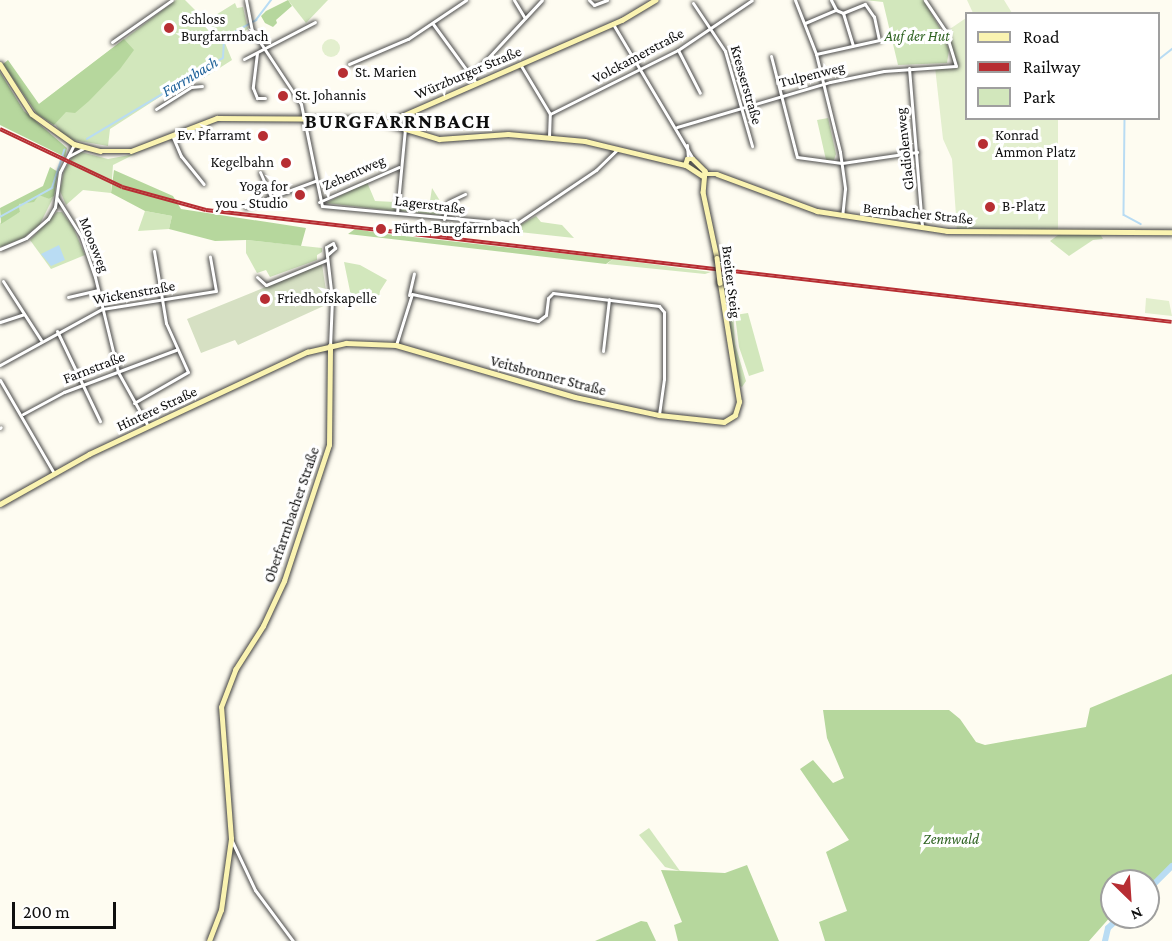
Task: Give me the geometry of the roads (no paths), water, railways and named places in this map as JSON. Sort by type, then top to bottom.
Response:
[{"type":"street","points":[[112,42],[172,0]]},
{"type":"street","points":[[246,0],[247,17],[263,51],[297,93],[319,203]]},
{"type":"street","points":[[349,64],[387,50],[433,24],[466,0]]},
{"type":"street","points":[[514,0],[525,18]]},
{"type":"street","points":[[473,74],[542,0]]},
{"type":"street","points":[[590,1],[606,0]]},
{"type":"street","name":"Würzburger Straße","points":[[0,64],[27,107],[48,127],[74,144],[86,148],[121,152],[217,118],[304,122],[388,122],[613,24],[655,0]]},
{"type":"street","name":"Volckamerstraße","points":[[550,114],[678,50],[752,0]]},
{"type":"street","points":[[795,0],[816,54],[842,162],[842,217]]},
{"type":"street","points":[[816,54],[879,40],[874,17],[865,4],[843,13],[836,10],[831,0]]},
{"type":"street","name":"Tulpenweg","points":[[677,127],[824,84],[909,68],[957,66],[945,30],[925,0]]},
{"type":"street","name":"Kresserstraße","points":[[693,3],[712,27],[725,51],[752,146]]},
{"type":"street","points":[[805,23],[836,10]]},
{"type":"street","points":[[843,13],[853,45]]},
{"type":"street","points":[[244,59],[315,22]]},
{"type":"street","points":[[433,24],[473,74],[477,83]]},
{"type":"street","points":[[613,24],[687,144],[688,161],[702,174]]},
{"type":"street","points":[[678,50],[700,93]]},
{"type":"street","points":[[257,53],[253,88],[257,98],[265,99]]},
{"type":"street","points":[[771,56],[797,157],[842,162],[917,152]]},
{"type":"street","points":[[520,64],[550,114],[549,136]]},
{"type":"street","name":"Gladiolenweg","points":[[909,68],[922,228]]},
{"type":"street","points":[[156,109],[191,87],[202,86]]},
{"type":"street","points":[[214,111],[217,118]]},
{"type":"street","points":[[388,122],[447,139],[508,135],[549,136],[619,147],[669,159],[688,161],[702,174]]},
{"type":"street","points":[[397,213],[399,167],[405,128]]},
{"type":"street","points":[[172,135],[181,157],[204,184]]},
{"type":"street","points":[[0,249],[36,232],[55,207],[60,172],[74,144]]},
{"type":"street","name":"Lagerstraße","points":[[319,203],[444,219],[516,224],[596,170],[619,147]]},
{"type":"street","points":[[67,157],[86,148]]},
{"type":"street","name":"Zehentweg","points":[[319,203],[399,167]]},
{"type":"street","points":[[260,172],[271,197]]},
{"type":"street","name":"Bernbacher Straße","points":[[702,174],[717,174],[786,202],[842,217],[922,228],[971,232],[1172,232]]},
{"type":"street","name":"Breiter Steig","points":[[702,174],[703,192],[717,258],[737,390]]},
{"type":"street","points":[[245,207],[315,181]]},
{"type":"street","points":[[444,219],[448,202],[465,194]]},
{"type":"street","name":"Moosweg","points":[[57,198],[81,236],[98,290],[118,372],[148,426]]},
{"type":"street","name":"Moosweg","points":[[55,207],[65,210]]},
{"type":"street","points":[[134,403],[188,372],[176,350],[162,300],[154,251]]},
{"type":"street","name":"Wickenstraße","points":[[0,364],[57,331],[102,309],[216,291],[210,256]]},
{"type":"street","name":"Oberfarrnbacher Straße","points":[[209,941],[221,910],[231,839],[221,707],[235,670],[263,626],[284,581],[329,445],[332,299],[326,257],[266,285],[257,277]]},
{"type":"street","points":[[396,345],[414,274]]},
{"type":"street","points":[[3,282],[41,340]]},
{"type":"street","name":"Moosweg","points":[[68,297],[98,290]]},
{"type":"street","points":[[409,295],[538,321],[546,315],[548,298],[554,293],[663,308],[664,380],[659,414]]},
{"type":"street","points":[[603,351],[609,299]]},
{"type":"street","points":[[0,322],[24,314]]},
{"type":"street","points":[[57,331],[100,421]]},
{"type":"street","name":"Veitsbronner Straße","points":[[330,346],[356,342],[396,345],[545,390],[659,414],[713,422],[729,421],[739,407],[737,390]]},
{"type":"street","name":"Hintere Straße","points":[[0,504],[54,473],[148,426],[307,352],[330,346]]},
{"type":"street","name":"Farnstraße","points":[[23,414],[83,385],[176,350]]},
{"type":"street","points":[[0,380],[23,414],[54,473]]},
{"type":"street","points":[[231,839],[255,890],[293,941]]},
{"type":"water","points":[[59,245],[65,260],[51,266],[41,254]]},
{"type":"waterway","name":"Farrnbach","points":[[87,139],[223,58],[224,38],[256,20],[271,0]]},
{"type":"waterway","points":[[1160,58],[1172,49]]},
{"type":"waterway","points":[[1125,120],[1124,215],[1141,224]]},
{"type":"waterway","name":"Farrnbach","points":[[0,217],[52,188],[64,150]]},
{"type":"waterway","points":[[1160,878],[1172,866]]},
{"type":"waterway","points":[[1105,941],[1108,929]]},
{"type":"railway","points":[[0,129],[122,187],[206,210],[1172,322]]},
{"type":"place","name":"Schloss Burgfarrnbach","points":[[169,28]]},
{"type":"place","name":"St. Marien","points":[[343,73]]},
{"type":"place","name":"St. Johannis","points":[[283,96]]},
{"type":"place","name":"Ev. Pfarramt","points":[[263,136]]},
{"type":"place","name":"Konrad Ammon Platz","points":[[983,144]]},
{"type":"place","name":"Kegelbahn","points":[[286,163]]},
{"type":"place","name":"Yoga for you - Studio","points":[[300,195]]},
{"type":"place","name":"B-Platz","points":[[990,207]]},
{"type":"place","name":"Fürth-Burgfarrnbach","points":[[381,229]]},
{"type":"place","name":"Friedhofskapelle","points":[[265,299]]},
{"type":"district","name":"BURGFARRNBACH","points":[[398,121]]},
{"type":"park label","name":"Auf der Hut","points":[[917,37]]},
{"type":"park label","name":"Zennwald","points":[[951,840]]}]
